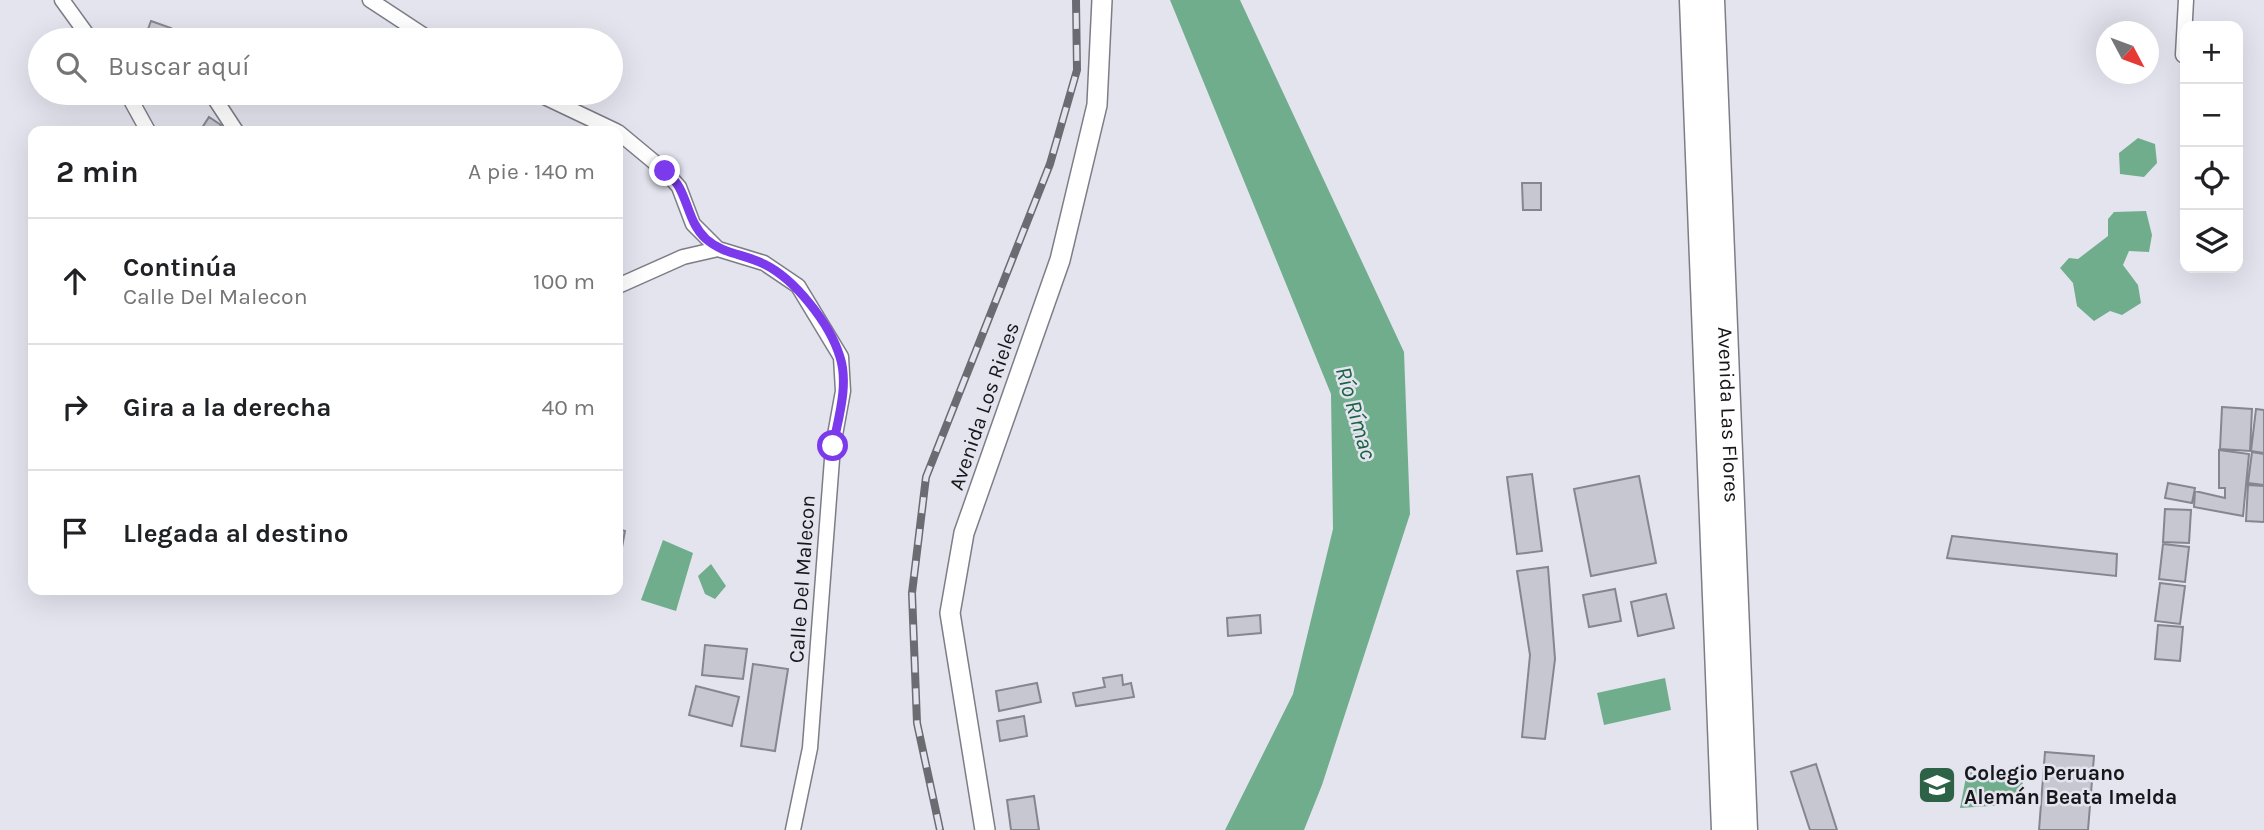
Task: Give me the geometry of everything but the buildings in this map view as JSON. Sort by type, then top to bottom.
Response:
[{"type":"highway","name":"Avenida Las Flores","points":[[1692,0],[1727,640],[1745,830]]},
{"type":"highway","name":"Avenida Las Flores","points":[[1712,0],[1727,640],[1724,830]]},
{"type":"street","points":[[62,0],[82,28]]},
{"type":"street","points":[[370,0],[413,28]]},
{"type":"street","name":"Avenida Los Rieles","points":[[985,830],[953,647],[950,613],[954,575],[964,533],[1060,260],[1097,105],[1102,0]]},
{"type":"street","points":[[2185,21],[2186,0]]},
{"type":"street","points":[[134,105],[145,126]]},
{"type":"street","points":[[219,105],[233,126]]},
{"type":"street","points":[[561,105],[605,126]]},
{"type":"street","points":[[623,137],[665,171],[679,187],[693,224],[718,249]]},
{"type":"street","name":"Calle Del Malecon","points":[[623,284],[683,257],[718,249],[764,263],[797,286],[841,357],[843,391],[833,446],[810,748],[793,830]]},
{"type":"water","name":"Río Rímac","points":[[1170,0],[1240,0],[1404,352],[1410,514],[1322,785],[1304,830],[1225,830],[1293,694],[1333,529],[1331,394]]},
{"type":"water","points":[[2138,138],[2155,144],[2157,163],[2144,177],[2120,174],[2119,153]]},
{"type":"water","points":[[2146,211],[2152,235],[2149,252],[2129,251],[2123,265],[2138,285],[2141,303],[2122,315],[2110,311],[2094,321],[2077,306],[2073,283],[2060,268],[2069,258],[2078,259],[2108,236],[2108,219],[2114,212]]},
{"type":"water","points":[[663,540],[693,553],[676,611],[641,600]]},
{"type":"water","points":[[711,564],[726,586],[715,599],[705,594],[698,576]]},
{"type":"water","points":[[1665,678],[1671,710],[1604,725],[1597,693]]},
{"type":"water","points":[[1967,772],[2023,775],[2022,804],[1960,808]]},
{"type":"railway","points":[[940,830],[917,723],[912,593],[926,477],[1050,164],[1077,70],[1076,0]]},
{"type":"place","name":"Colegio Peruano Alemán Beata Imelda","points":[[1937,785]]},
{"type":"route","points":[[665,171],[679,187],[693,224],[704,236],[718,249],[764,263],[797,286],[827,333],[841,357],[843,391],[833,446]]}]
